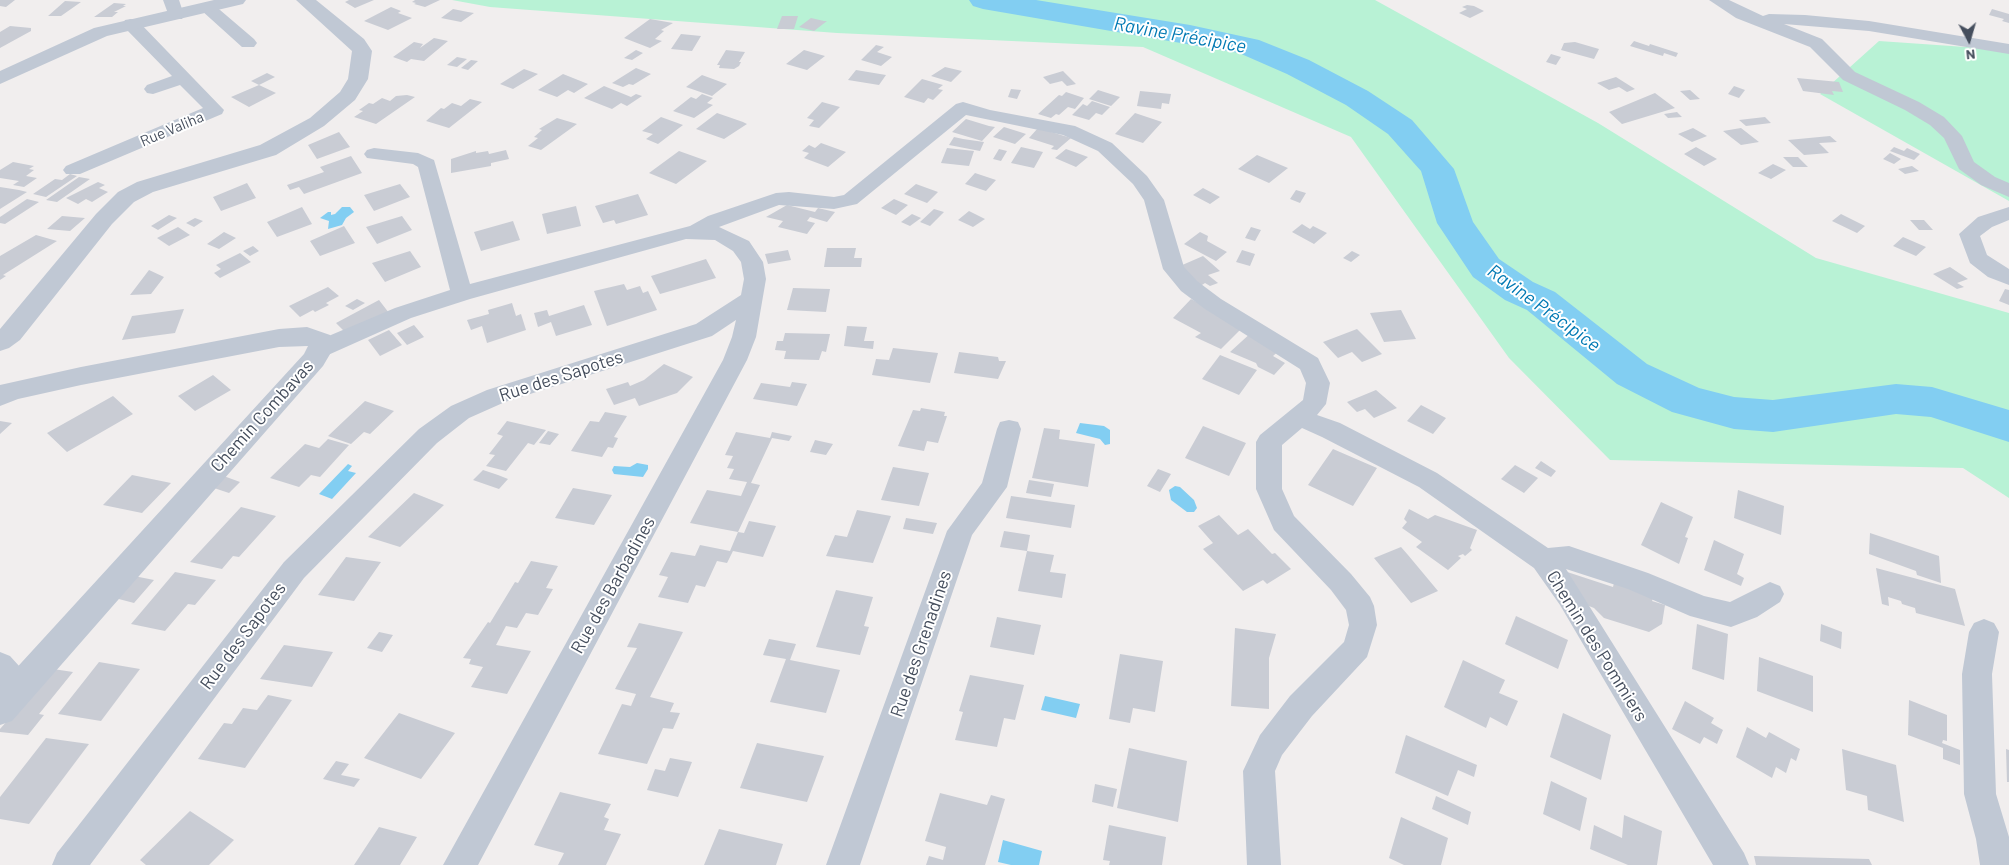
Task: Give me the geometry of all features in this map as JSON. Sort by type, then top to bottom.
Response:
[{"type":"street","points":[[0,78],[80,41],[131,24],[173,7],[208,7],[236,0]]},
{"type":"street","points":[[0,342],[11,334],[104,219],[126,197],[145,187],[268,150],[317,122],[348,96],[358,79],[362,51],[357,43],[305,0]]},
{"type":"street","points":[[1717,0],[1742,14],[1816,43],[1849,76],[1912,106],[1937,121],[1952,136],[1966,165],[1988,181],[2009,191]]},
{"type":"street","points":[[208,7],[248,43]]},
{"type":"street","points":[[1742,14],[1770,19],[1869,26],[2009,48]]},
{"type":"street","name":"Rue Valiha","points":[[73,170],[215,110],[131,24]]},
{"type":"street","points":[[153,89],[182,78]]},
{"type":"street","points":[[694,232],[715,221],[776,199],[789,198],[834,203],[850,200],[963,108],[987,115],[1068,130],[1105,147],[1140,180],[1154,200],[1174,269],[1189,286],[1213,304],[1310,364],[1318,383],[1314,404],[1269,442],[1269,489],[1282,522],[1341,582],[1360,606],[1363,625],[1358,648],[1301,706],[1271,745],[1259,771],[1264,865]]},
{"type":"street","points":[[374,154],[418,159],[426,164],[462,294]]},
{"type":"street","points":[[2009,213],[1985,222],[1968,234],[1978,258],[1996,272],[2009,278]]},
{"type":"street","points":[[320,349],[404,313],[462,294],[686,232],[719,234],[741,246],[752,262],[755,279],[751,299]]},
{"type":"street","name":"Rue des Sapotes","points":[[69,865],[294,570],[428,436],[460,412],[496,396],[704,330],[751,299]]},
{"type":"street","name":"Rue des Barbadines","points":[[460,865],[735,360],[744,337],[751,299]]},
{"type":"street","name":"Chemin Combavas","points":[[0,396],[12,391],[81,376],[279,338],[307,336],[321,341],[320,349],[314,360],[0,710]]},
{"type":"street","name":"Chemin des Pommiers","points":[[1298,417],[1331,430],[1428,480],[1544,560],[1570,597],[1732,865]]},
{"type":"street","name":"Rue des Grenadines","points":[[843,865],[960,531],[994,487],[1008,429]]},
{"type":"street","points":[[1544,560],[1569,557],[1638,581],[1700,607],[1731,615],[1770,594]]},
{"type":"street","points":[[1984,632],[1977,674],[1980,794],[2000,851]]},
{"type":"street","points":[[0,665],[19,688]]},
{"type":"green space","points":[[452,0],[1375,0],[1598,123],[1816,258],[2009,313],[2009,498],[1963,468],[1610,460],[1509,358],[1351,137],[1143,47],[837,33],[490,7]]},
{"type":"green space","points":[[1879,41],[2009,50],[2009,201],[1820,94]]},
{"type":"water","points":[[342,207],[350,207],[354,212],[346,218],[342,225],[328,229],[329,221],[320,218],[328,212],[331,212],[331,215],[335,214]]},
{"type":"water","points":[[1080,423],[1104,426],[1110,430],[1110,444],[1105,445],[1100,439],[1076,433]]},
{"type":"water","points":[[637,463],[648,465],[648,469],[643,477],[614,474],[612,470],[614,466],[630,467]]},
{"type":"water","points":[[348,464],[352,466],[348,471],[356,473],[332,499],[319,494]]},
{"type":"water","points":[[1175,486],[1180,487],[1194,500],[1197,508],[1194,512],[1187,512],[1171,500],[1169,490]]},
{"type":"water","points":[[1045,696],[1080,704],[1076,718],[1041,710]]},
{"type":"water","points":[[1003,840],[1042,851],[1039,865],[1011,865],[998,862]]},
{"type":"building","points":[[0,0],[15,0],[6,7],[0,6]]},
{"type":"building","points":[[349,0],[374,0],[355,8],[345,2]]},
{"type":"building","points":[[415,0],[440,0],[425,7],[414,4],[416,3],[412,2]]},
{"type":"building","points":[[65,1],[81,2],[61,16],[48,16]]},
{"type":"building","points":[[114,3],[126,4],[123,6],[126,6],[114,12],[118,12],[112,17],[94,17]]},
{"type":"building","points":[[1467,5],[1484,11],[1470,18],[1459,13],[1467,9],[1462,7]]},
{"type":"building","points":[[391,7],[401,11],[398,13],[412,18],[388,30],[364,21]]},
{"type":"building","points":[[453,9],[474,13],[461,22],[441,18]]},
{"type":"building","points":[[1992,9],[2009,14],[2009,23],[2002,21],[2004,19],[1989,15]]},
{"type":"building","points":[[782,16],[798,16],[794,29],[777,29]]},
{"type":"building","points":[[811,18],[827,21],[814,31],[799,27]]},
{"type":"building","points":[[650,19],[673,23],[661,30],[664,31],[655,39],[662,41],[650,48],[624,38]]},
{"type":"building","points":[[10,26],[31,28],[31,31],[0,48],[0,32]]},
{"type":"building","points":[[681,34],[701,36],[692,51],[671,49]]},
{"type":"building","points":[[434,38],[448,41],[424,61],[411,59],[407,62],[393,57],[414,42],[423,44],[420,48]]},
{"type":"building","points":[[1634,41],[1678,53],[1676,57],[1664,53],[1663,56],[1630,46]]},
{"type":"building","points":[[1575,42],[1599,49],[1594,59],[1561,50],[1564,43]]},
{"type":"building","points":[[876,45],[884,47],[877,52],[892,57],[881,66],[861,60]]},
{"type":"building","points":[[636,50],[643,53],[632,60],[624,58]]},
{"type":"building","points":[[726,50],[745,52],[739,62],[741,62],[739,66],[734,69],[719,68],[720,65],[717,65]]},
{"type":"building","points":[[804,50],[825,56],[807,70],[786,64]]},
{"type":"building","points":[[1551,54],[1561,57],[1556,65],[1546,62]]},
{"type":"building","points":[[457,57],[467,59],[457,67],[447,65]]},
{"type":"building","points":[[471,60],[478,61],[468,70],[461,68]]},
{"type":"building","points":[[945,67],[962,71],[951,82],[931,76]]},
{"type":"building","points":[[636,68],[651,74],[633,85],[629,84],[623,87],[612,83]]},
{"type":"building","points":[[524,69],[538,74],[513,89],[500,84]]},
{"type":"building","points":[[856,70],[886,75],[879,85],[848,80]]},
{"type":"building","points":[[1063,71],[1076,84],[1067,86],[1062,81],[1050,84],[1043,77]]},
{"type":"building","points":[[267,73],[275,77],[259,85],[251,81]]},
{"type":"building","points":[[563,74],[588,84],[574,93],[568,90],[557,97],[538,90]]},
{"type":"building","points":[[702,75],[727,84],[712,96],[686,87]]},
{"type":"building","points":[[1616,77],[1635,89],[1627,92],[1619,87],[1609,90],[1597,83]]},
{"type":"building","points":[[1797,78],[1839,82],[1843,92],[1832,91],[1834,95],[1803,91]]},
{"type":"building","points":[[922,79],[943,85],[938,89],[943,90],[933,100],[928,98],[924,103],[904,97]]},
{"type":"building","points":[[259,85],[276,93],[249,107],[231,97]]},
{"type":"building","points":[[604,86],[631,97],[636,94],[642,96],[627,106],[621,103],[612,109],[584,98]]},
{"type":"building","points":[[1734,86],[1745,90],[1739,98],[1728,94]]},
{"type":"building","points":[[1011,89],[1021,90],[1017,99],[1008,97]]},
{"type":"building","points":[[1098,90],[1120,97],[1111,106],[1089,99]]},
{"type":"building","points":[[1690,90],[1700,99],[1690,100],[1680,91]]},
{"type":"building","points":[[1140,91],[1171,94],[1169,104],[1162,103],[1161,109],[1137,106]]},
{"type":"building","points":[[1066,92],[1084,98],[1075,109],[1068,107],[1059,115],[1056,114],[1051,118],[1038,114],[1059,95],[1062,96]]},
{"type":"building","points":[[1655,93],[1675,108],[1622,124],[1609,112]]},
{"type":"building","points":[[702,94],[713,98],[707,103],[713,105],[694,118],[673,111],[691,97],[696,99]]},
{"type":"building","points":[[407,95],[415,97],[376,124],[354,117],[363,111],[359,110],[369,103],[373,104],[382,98],[390,101],[396,96]]},
{"type":"building","points":[[470,99],[482,102],[449,128],[426,121],[441,108],[444,109],[452,103],[461,106]]},
{"type":"building","points":[[1092,101],[1110,107],[1102,115],[1096,113],[1089,120],[1072,115],[1083,104],[1087,106]]},
{"type":"building","points":[[822,102],[840,107],[819,128],[809,126],[814,120],[807,118]]},
{"type":"building","points":[[1677,112],[1682,117],[1668,118],[1664,114]]},
{"type":"building","points":[[717,113],[747,124],[724,139],[696,129]]},
{"type":"building","points":[[1135,113],[1162,122],[1143,143],[1115,134]]},
{"type":"building","points":[[661,117],[683,125],[658,144],[646,139],[653,134],[642,131]]},
{"type":"building","points":[[1765,117],[1771,123],[1746,126],[1739,120]]},
{"type":"building","points":[[557,118],[577,124],[541,150],[528,146],[538,138],[534,137],[542,130],[539,129]]},
{"type":"building","points":[[966,119],[995,127],[982,141],[952,132]]},
{"type":"building","points":[[1004,127],[1026,134],[1015,144],[993,137]]},
{"type":"building","points":[[1038,128],[1071,138],[1057,150],[1051,149],[1054,146],[1029,138]]},
{"type":"building","points":[[1693,128],[1707,136],[1692,142],[1678,134]]},
{"type":"building","points":[[1741,128],[1759,142],[1741,145],[1723,131]]},
{"type":"building","points":[[339,132],[350,147],[317,159],[308,145]]},
{"type":"building","points":[[1830,136],[1837,142],[1819,143],[1829,153],[1804,155],[1788,140]]},
{"type":"building","points":[[954,137],[984,142],[980,151],[949,145]]},
{"type":"building","points":[[821,143],[846,152],[828,167],[804,158],[809,153],[802,151],[809,145],[815,148]]},
{"type":"building","points":[[1021,147],[1043,152],[1034,168],[1011,163]]},
{"type":"building","points":[[1696,147],[1717,159],[1704,166],[1684,154]]},
{"type":"building","points":[[1894,147],[1904,151],[1907,148],[1920,154],[1914,160],[1890,151]]},
{"type":"building","points":[[947,148],[974,151],[969,166],[941,163]]},
{"type":"building","points":[[999,149],[1007,151],[1001,161],[993,159]]},
{"type":"building","points":[[1066,149],[1088,157],[1076,167],[1055,158]]},
{"type":"building","points":[[506,150],[509,159],[491,163],[491,166],[451,173],[451,159],[476,151],[476,153],[488,151],[489,154]]},
{"type":"building","points":[[679,151],[707,161],[676,184],[649,173]]},
{"type":"building","points":[[1890,153],[1901,159],[1894,164],[1883,159]]},
{"type":"building","points":[[1257,155],[1288,168],[1269,183],[1238,169]]},
{"type":"building","points":[[351,156],[362,173],[304,194],[299,187],[290,190],[287,185],[324,172],[320,167]]},
{"type":"building","points":[[1783,157],[1798,157],[1808,167],[1793,167]]},
{"type":"building","points":[[13,162],[34,166],[29,169],[34,170],[26,176],[37,178],[24,187],[13,185],[19,181],[0,178],[0,170]]},
{"type":"building","points":[[1773,164],[1786,170],[1771,179],[1758,173]]},
{"type":"building","points":[[1912,166],[1919,171],[1905,174],[1898,169]]},
{"type":"building","points":[[975,173],[996,180],[986,191],[965,184]]},
{"type":"building","points":[[70,174],[77,176],[46,197],[33,194],[55,179],[62,180]]},
{"type":"building","points":[[79,177],[90,179],[57,202],[46,200]]},
{"type":"building","points":[[98,182],[105,185],[99,188],[108,192],[92,202],[86,199],[78,204],[66,198]]},
{"type":"building","points":[[247,183],[256,198],[221,211],[213,197]]},
{"type":"building","points":[[400,184],[410,197],[374,211],[364,195]]},
{"type":"building","points":[[916,184],[938,192],[927,203],[904,194]]},
{"type":"building","points":[[0,187],[19,190],[27,192],[0,209]]},
{"type":"building","points":[[1203,188],[1220,197],[1210,204],[1193,195]]},
{"type":"building","points":[[1296,190],[1306,193],[1300,203],[1290,199]]},
{"type":"building","points":[[638,194],[648,215],[616,224],[614,220],[603,223],[595,206]]},
{"type":"building","points":[[27,199],[39,202],[5,224],[0,223],[0,217]]},
{"type":"building","points":[[894,199],[908,205],[896,215],[881,208]]},
{"type":"building","points":[[787,205],[815,212],[818,208],[835,212],[827,222],[810,217],[807,221],[815,223],[807,234],[778,227],[783,221],[766,217]]},
{"type":"building","points":[[576,206],[581,226],[547,234],[542,214]]},
{"type":"building","points":[[302,207],[312,224],[277,237],[267,222]]},
{"type":"building","points":[[934,209],[944,212],[930,226],[920,222]]},
{"type":"building","points":[[969,211],[985,219],[973,227],[958,220]]},
{"type":"building","points":[[912,214],[921,218],[910,226],[901,222]]},
{"type":"building","points":[[1841,214],[1865,226],[1857,233],[1832,221]]},
{"type":"building","points":[[169,215],[177,218],[158,230],[151,226]]},
{"type":"building","points":[[62,216],[85,218],[70,231],[47,229]]},
{"type":"building","points":[[402,216],[412,230],[377,244],[366,227]]},
{"type":"building","points":[[195,218],[203,221],[194,227],[186,223]]},
{"type":"building","points":[[1910,220],[1924,220],[1933,230],[1919,230]]},
{"type":"building","points":[[513,221],[520,240],[481,251],[474,232]]},
{"type":"building","points":[[1302,224],[1310,229],[1313,226],[1327,233],[1314,244],[1292,232]]},
{"type":"building","points":[[344,226],[355,243],[320,256],[310,241]]},
{"type":"building","points":[[178,227],[190,235],[169,246],[157,238]]},
{"type":"building","points":[[1251,227],[1261,230],[1255,241],[1245,238]]},
{"type":"building","points":[[224,232],[236,238],[219,249],[207,244]]},
{"type":"building","points":[[1200,232],[1208,236],[1207,241],[1227,252],[1216,261],[1184,244]]},
{"type":"building","points":[[36,235],[57,241],[3,275],[6,276],[0,280],[0,256]]},
{"type":"building","points":[[1903,237],[1926,247],[1916,256],[1893,246]]},
{"type":"building","points":[[253,246],[259,251],[250,256],[243,251]]},
{"type":"building","points":[[827,248],[856,248],[854,258],[862,258],[861,267],[824,267]]},
{"type":"building","points":[[788,250],[791,260],[768,264],[765,254]]},
{"type":"building","points":[[1242,250],[1255,254],[1250,266],[1236,262]]},
{"type":"building","points":[[410,251],[421,267],[385,282],[372,263]]},
{"type":"building","points":[[1352,251],[1360,255],[1351,262],[1343,258]]},
{"type":"building","points":[[240,253],[251,262],[220,278],[214,273],[221,269],[216,265]]},
{"type":"building","points":[[1203,256],[1220,271],[1208,275],[1218,283],[1210,286],[1205,283],[1199,287],[1180,266]]},
{"type":"building","points":[[706,259],[716,278],[660,294],[651,276]]},
{"type":"building","points":[[1950,267],[1968,279],[1957,283],[1964,287],[1957,289],[1933,274]]},
{"type":"building","points":[[149,270],[164,277],[151,294],[130,295]]},
{"type":"building","points":[[624,284],[627,290],[640,286],[643,293],[648,291],[657,310],[607,326],[594,291]]},
{"type":"building","points":[[328,287],[339,296],[326,303],[329,305],[315,312],[313,310],[300,317],[289,306]]},
{"type":"building","points":[[793,288],[830,289],[826,312],[787,310]]},
{"type":"building","points":[[2005,289],[2009,290],[2009,305],[1999,301]]},
{"type":"building","points":[[357,299],[365,303],[353,310],[345,306]]},
{"type":"building","points":[[1191,299],[1223,315],[1240,330],[1221,349],[1195,337],[1201,333],[1173,318]]},
{"type":"building","points":[[379,300],[389,313],[346,333],[336,323]]},
{"type":"building","points":[[512,303],[516,316],[521,314],[526,330],[487,343],[482,326],[471,330],[467,320],[489,314],[488,310]]},
{"type":"building","points":[[584,305],[592,325],[556,336],[551,322],[538,327],[534,313],[547,310],[549,316]]},
{"type":"building","points":[[184,309],[175,333],[122,340],[132,316]]},
{"type":"building","points":[[1401,310],[1416,339],[1384,342],[1370,313]]},
{"type":"building","points":[[414,325],[424,337],[407,345],[397,333]]},
{"type":"building","points":[[847,326],[867,327],[864,341],[874,341],[873,349],[844,346]]},
{"type":"building","points":[[1357,329],[1382,354],[1362,362],[1352,352],[1338,358],[1323,342]]},
{"type":"building","points":[[389,330],[402,345],[380,356],[368,340]]},
{"type":"building","points":[[1253,331],[1281,349],[1273,356],[1285,363],[1274,375],[1258,367],[1256,363],[1230,352]]},
{"type":"building","points":[[785,333],[830,334],[826,352],[822,351],[819,360],[784,359],[786,351],[775,350],[777,341],[783,341]]},
{"type":"building","points":[[893,348],[938,353],[930,383],[872,375],[876,359],[889,360]]},
{"type":"building","points":[[959,352],[998,357],[999,361],[1006,361],[998,379],[954,373]]},
{"type":"building","points":[[1220,355],[1257,370],[1239,395],[1202,379]]},
{"type":"building","points":[[664,364],[693,377],[677,393],[639,406],[635,398],[614,405],[606,389],[628,382],[630,386],[644,380]]},
{"type":"building","points":[[213,375],[231,390],[195,411],[178,396]]},
{"type":"building","points":[[792,382],[807,384],[797,406],[753,399],[761,383],[790,387]]},
{"type":"building","points":[[1376,390],[1397,408],[1374,418],[1365,409],[1357,412],[1347,402]]},
{"type":"building","points":[[113,396],[133,414],[67,452],[47,433]]},
{"type":"building","points":[[365,401],[394,411],[370,434],[364,432],[351,444],[328,436]]},
{"type":"building","points":[[1421,405],[1446,418],[1433,434],[1407,421]]},
{"type":"building","points":[[921,408],[945,412],[944,416],[947,416],[938,443],[927,441],[924,451],[898,446],[913,410],[920,411]]},
{"type":"building","points":[[605,412],[627,416],[614,437],[618,438],[613,448],[608,447],[602,457],[571,451],[590,421],[599,422]]},
{"type":"building","points":[[0,421],[12,423],[0,434]]},
{"type":"building","points":[[507,421],[546,430],[534,445],[528,443],[506,471],[486,466],[495,455],[489,454],[503,436],[497,434]]},
{"type":"building","points":[[1203,426],[1246,443],[1229,476],[1185,458]]},
{"type":"building","points":[[1044,428],[1060,430],[1059,439],[1095,444],[1088,487],[1032,478]]},
{"type":"building","points":[[548,431],[559,434],[550,445],[539,443]]},
{"type":"building","points":[[736,432],[770,438],[772,432],[792,436],[789,441],[772,438],[751,483],[760,485],[738,532],[690,523],[707,490],[741,496],[747,482],[729,479],[734,469],[727,468],[733,456],[725,455]]},
{"type":"building","points":[[328,439],[349,445],[320,477],[311,475],[299,487],[270,478],[305,444],[319,448]]},
{"type":"building","points":[[815,440],[833,444],[826,455],[810,452]]},
{"type":"building","points":[[1333,449],[1377,468],[1353,506],[1308,485]]},
{"type":"building","points":[[1541,461],[1556,471],[1551,477],[1535,468]]},
{"type":"building","points":[[1515,465],[1538,478],[1524,493],[1501,479]]},
{"type":"building","points":[[893,467],[929,473],[919,506],[881,500]]},
{"type":"building","points":[[1158,469],[1171,474],[1160,492],[1147,486]]},
{"type":"building","points":[[483,470],[508,479],[499,489],[473,480]]},
{"type":"building","points":[[132,475],[171,483],[142,513],[103,505]]},
{"type":"building","points":[[221,475],[240,482],[229,493],[211,487]]},
{"type":"building","points":[[1029,480],[1054,484],[1051,497],[1026,493]]},
{"type":"building","points":[[573,488],[612,495],[594,525],[555,518]]},
{"type":"building","points":[[1738,490],[1784,506],[1781,535],[1734,518]]},
{"type":"building","points":[[414,493],[444,505],[400,547],[368,537]]},
{"type":"building","points":[[1011,496],[1075,505],[1071,528],[1006,518]]},
{"type":"building","points":[[1661,502],[1693,517],[1685,537],[1688,538],[1679,564],[1641,545]]},
{"type":"building","points":[[241,507],[276,516],[239,557],[233,556],[222,569],[190,562]]},
{"type":"building","points":[[1409,509],[1428,519],[1435,515],[1477,530],[1470,548],[1472,550],[1465,556],[1463,554],[1458,556],[1461,558],[1448,570],[1416,547],[1422,542],[1402,528],[1407,522],[1404,519]]},
{"type":"building","points":[[857,510],[891,516],[873,563],[826,556],[835,535],[847,537]]},
{"type":"building","points":[[1219,515],[1238,535],[1248,529],[1272,554],[1275,553],[1291,569],[1267,584],[1263,580],[1243,591],[1203,549],[1213,543],[1198,526]]},
{"type":"building","points":[[906,518],[937,523],[933,534],[903,529]]},
{"type":"building","points":[[749,521],[776,526],[763,557],[733,551],[727,563],[717,561],[705,587],[696,585],[688,603],[658,597],[668,577],[659,575],[671,552],[695,556],[700,545],[730,551],[738,532],[744,533]]},
{"type":"building","points":[[1004,531],[1030,535],[1027,551],[1000,547]]},
{"type":"building","points":[[1870,533],[1939,556],[1941,583],[1917,575],[1916,571],[1869,554]]},
{"type":"building","points":[[1714,540],[1744,554],[1737,574],[1744,578],[1741,586],[1704,570]]},
{"type":"building","points":[[1401,547],[1438,591],[1411,603],[1374,558]]},
{"type":"building","points":[[1027,551],[1054,555],[1050,572],[1066,574],[1062,598],[1018,591]]},
{"type":"building","points":[[346,557],[381,562],[354,601],[318,595]]},
{"type":"building","points":[[531,561],[558,566],[546,588],[553,589],[538,615],[526,613],[517,628],[506,626],[496,645],[531,651],[507,694],[471,687],[483,667],[469,664],[471,659],[463,658],[488,622],[490,623],[515,582],[518,583]]},
{"type":"building","points":[[1876,568],[1955,589],[1965,626],[1916,613],[1915,608],[1888,597],[1889,606],[1882,604]]},
{"type":"building","points":[[1558,569],[1613,587],[1615,579],[1654,596],[1652,601],[1665,605],[1662,624],[1649,632],[1604,618],[1594,608],[1584,604]]},
{"type":"building","points":[[175,572],[216,580],[195,605],[188,604],[165,631],[131,624]]},
{"type":"building","points":[[134,576],[154,580],[134,603],[115,598]]},
{"type":"building","points":[[836,590],[873,597],[864,626],[869,627],[860,655],[816,647]]},
{"type":"building","points":[[1516,616],[1568,640],[1558,669],[1505,644]]},
{"type":"building","points":[[997,617],[1041,625],[1034,655],[990,647]]},
{"type":"building","points":[[639,623],[683,632],[650,697],[674,703],[670,712],[680,713],[673,729],[663,728],[647,764],[598,754],[622,704],[631,706],[636,694],[615,689],[637,648],[627,647]]},
{"type":"building","points":[[1697,624],[1728,634],[1724,680],[1692,669]]},
{"type":"building","points":[[1821,624],[1842,632],[1841,649],[1820,641]]},
{"type":"building","points":[[1235,628],[1276,634],[1269,658],[1269,709],[1231,706]]},
{"type":"building","points":[[379,632],[393,635],[382,652],[367,648]]},
{"type":"building","points":[[769,639],[796,644],[790,660],[840,670],[826,713],[770,702],[786,659],[763,655]]},
{"type":"building","points":[[284,645],[333,652],[312,687],[260,679]]},
{"type":"building","points":[[1120,654],[1163,661],[1155,712],[1133,708],[1130,723],[1109,719]]},
{"type":"building","points":[[1759,657],[1813,676],[1813,712],[1757,691]]},
{"type":"building","points":[[1463,660],[1505,680],[1499,693],[1518,701],[1507,726],[1490,717],[1486,728],[1444,707]]},
{"type":"building","points":[[99,662],[140,669],[101,721],[58,714]]},
{"type":"building","points":[[53,669],[73,672],[39,714],[44,715],[28,735],[0,732],[0,729]]},
{"type":"building","points":[[970,675],[1024,685],[1015,720],[1004,718],[997,747],[955,740],[963,712],[959,711]]},
{"type":"building","points":[[268,695],[292,700],[245,768],[198,759],[224,723],[232,724],[243,708],[257,710]]},
{"type":"building","points":[[1909,700],[1947,715],[1947,741],[1943,740],[1942,743],[1960,750],[1960,765],[1943,759],[1943,748],[1908,735]]},
{"type":"building","points":[[1685,701],[1714,718],[1711,723],[1723,730],[1717,744],[1704,737],[1700,744],[1672,729]]},
{"type":"building","points":[[399,713],[455,733],[421,779],[364,758]]},
{"type":"building","points":[[1563,713],[1611,735],[1601,780],[1550,757]]},
{"type":"building","points":[[1747,727],[1766,738],[1769,732],[1800,749],[1796,761],[1791,758],[1786,773],[1776,767],[1772,778],[1736,757]]},
{"type":"building","points":[[1406,735],[1477,765],[1474,777],[1458,770],[1448,796],[1395,773]]},
{"type":"building","points":[[46,738],[89,744],[29,824],[0,819],[0,797]]},
{"type":"building","points":[[757,743],[824,756],[807,802],[740,788]]},
{"type":"building","points":[[1129,748],[1187,761],[1178,822],[1117,808]]},
{"type":"building","points":[[1842,749],[1896,765],[1904,822],[1868,810],[1867,796],[1846,790]]},
{"type":"building","points":[[2006,749],[2009,750],[2009,782],[2007,782]]},
{"type":"building","points":[[670,758],[692,762],[678,797],[647,790],[655,769],[665,771]]},
{"type":"building","points":[[336,761],[349,764],[341,775],[360,779],[354,787],[323,779]]},
{"type":"building","points":[[1551,781],[1587,798],[1580,831],[1543,814]]},
{"type":"building","points":[[1095,784],[1117,789],[1113,807],[1092,802]]},
{"type":"building","points":[[560,792],[611,804],[604,817],[609,819],[604,830],[621,834],[606,865],[558,865],[564,853],[534,845]]},
{"type":"building","points":[[940,793],[987,805],[991,795],[1005,799],[985,865],[926,865],[929,856],[943,860],[946,847],[925,841]]},
{"type":"building","points":[[1436,796],[1471,812],[1468,825],[1432,809]]},
{"type":"building","points":[[190,811],[234,840],[209,865],[146,865],[140,860]]},
{"type":"building","points":[[1624,815],[1662,831],[1657,865],[1628,865],[1590,849],[1594,825],[1622,838]]},
{"type":"building","points":[[1401,817],[1448,838],[1441,865],[1404,865],[1389,858]]},
{"type":"building","points":[[1109,825],[1166,837],[1162,865],[1109,865],[1110,861],[1103,860]]},
{"type":"building","points":[[379,827],[417,837],[400,865],[354,865]]},
{"type":"building","points":[[719,829],[783,844],[776,865],[704,865]]},
{"type":"building","points":[[1754,856],[1869,859],[1872,865],[1756,865]]},
{"type":"waterway","name":"Ravine Précipice","points":[[983,0],[1190,34],[1248,46],[1298,67],[1357,98],[1400,127],[1437,169],[1455,223],[1486,268],[1519,291],[1541,301],[1632,374],[1687,401],[1734,413],[1773,416],[1896,399],[1932,402],[2009,426]]}]
